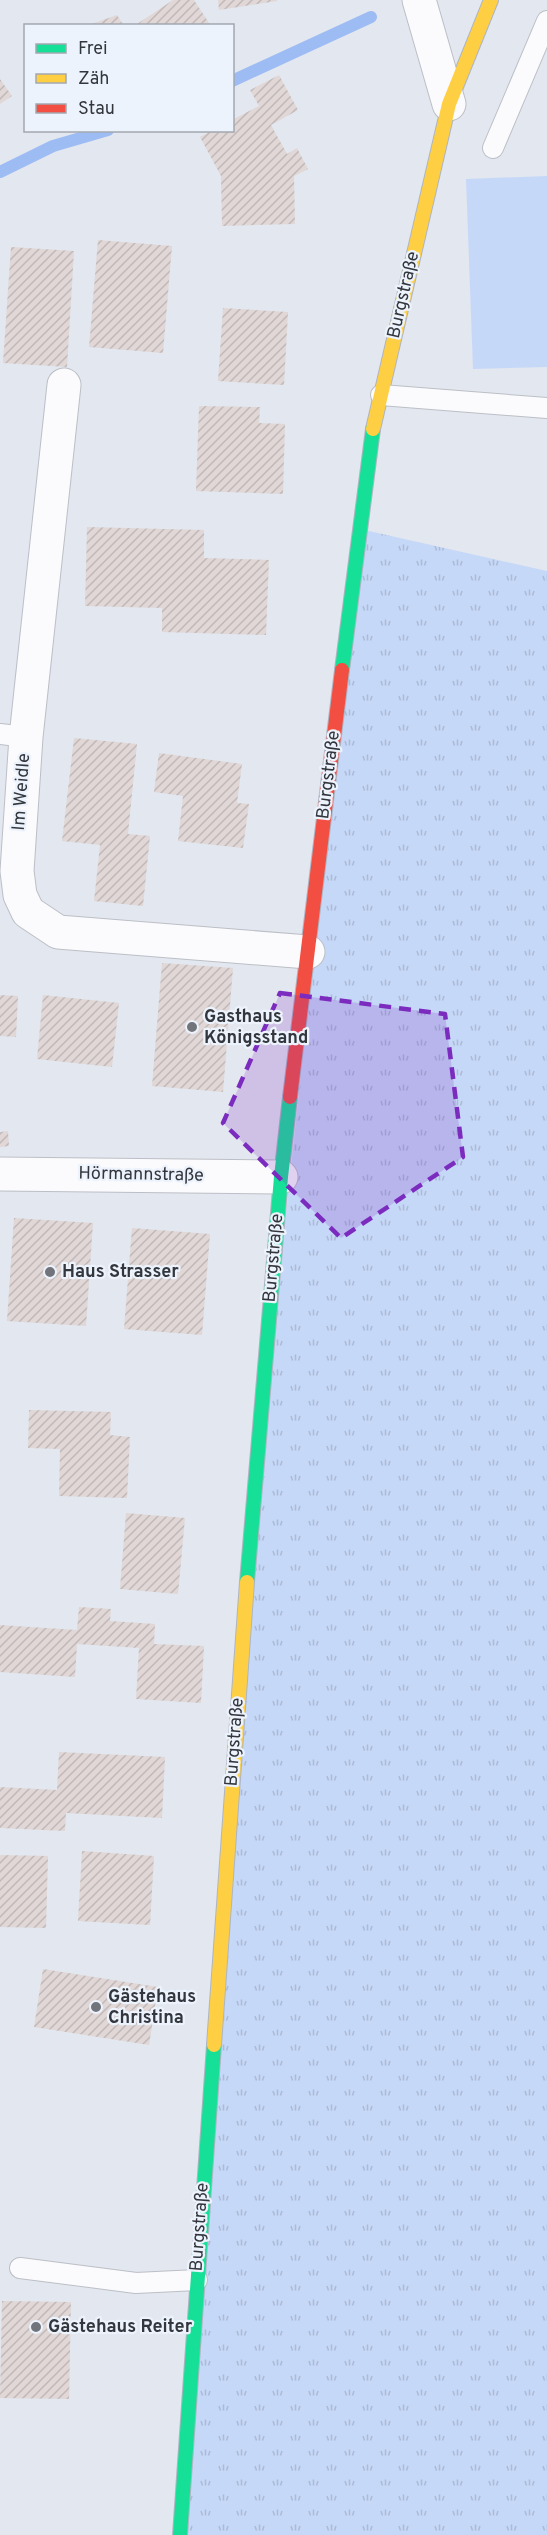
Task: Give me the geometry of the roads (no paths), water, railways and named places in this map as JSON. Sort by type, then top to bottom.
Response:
[{"type":"main road","name":"Burgstraße","points":[[180,2535],[248,1564],[281,1177],[308,952],[373,430],[449,104],[491,0]]},
{"type":"street","points":[[419,0],[449,104]]},
{"type":"street","name":"Im Weidle","points":[[64,385],[13,735],[8,871],[28,912],[58,932],[308,952]]},
{"type":"street","name":"Hörmannstraße","points":[[0,1174],[281,1177]]},
{"type":"lane","points":[[493,148],[547,21]]},
{"type":"lane","points":[[381,395],[530,409],[547,408]]},
{"type":"lane","points":[[20,2268],[136,2283],[197,2280]]},
{"type":"waterway","points":[[234,80],[371,17]]},
{"type":"waterway","points":[[0,172],[53,146],[101,132]]},
{"type":"place","name":"Gasthaus Königsstand","points":[[192,1027]]},
{"type":"place","name":"Haus Strasser","points":[[50,1272]]},
{"type":"place","name":"Gästehaus Christina","points":[[96,2007]]},
{"type":"place","name":"Gästehaus Reiter","points":[[36,2327]]}]
